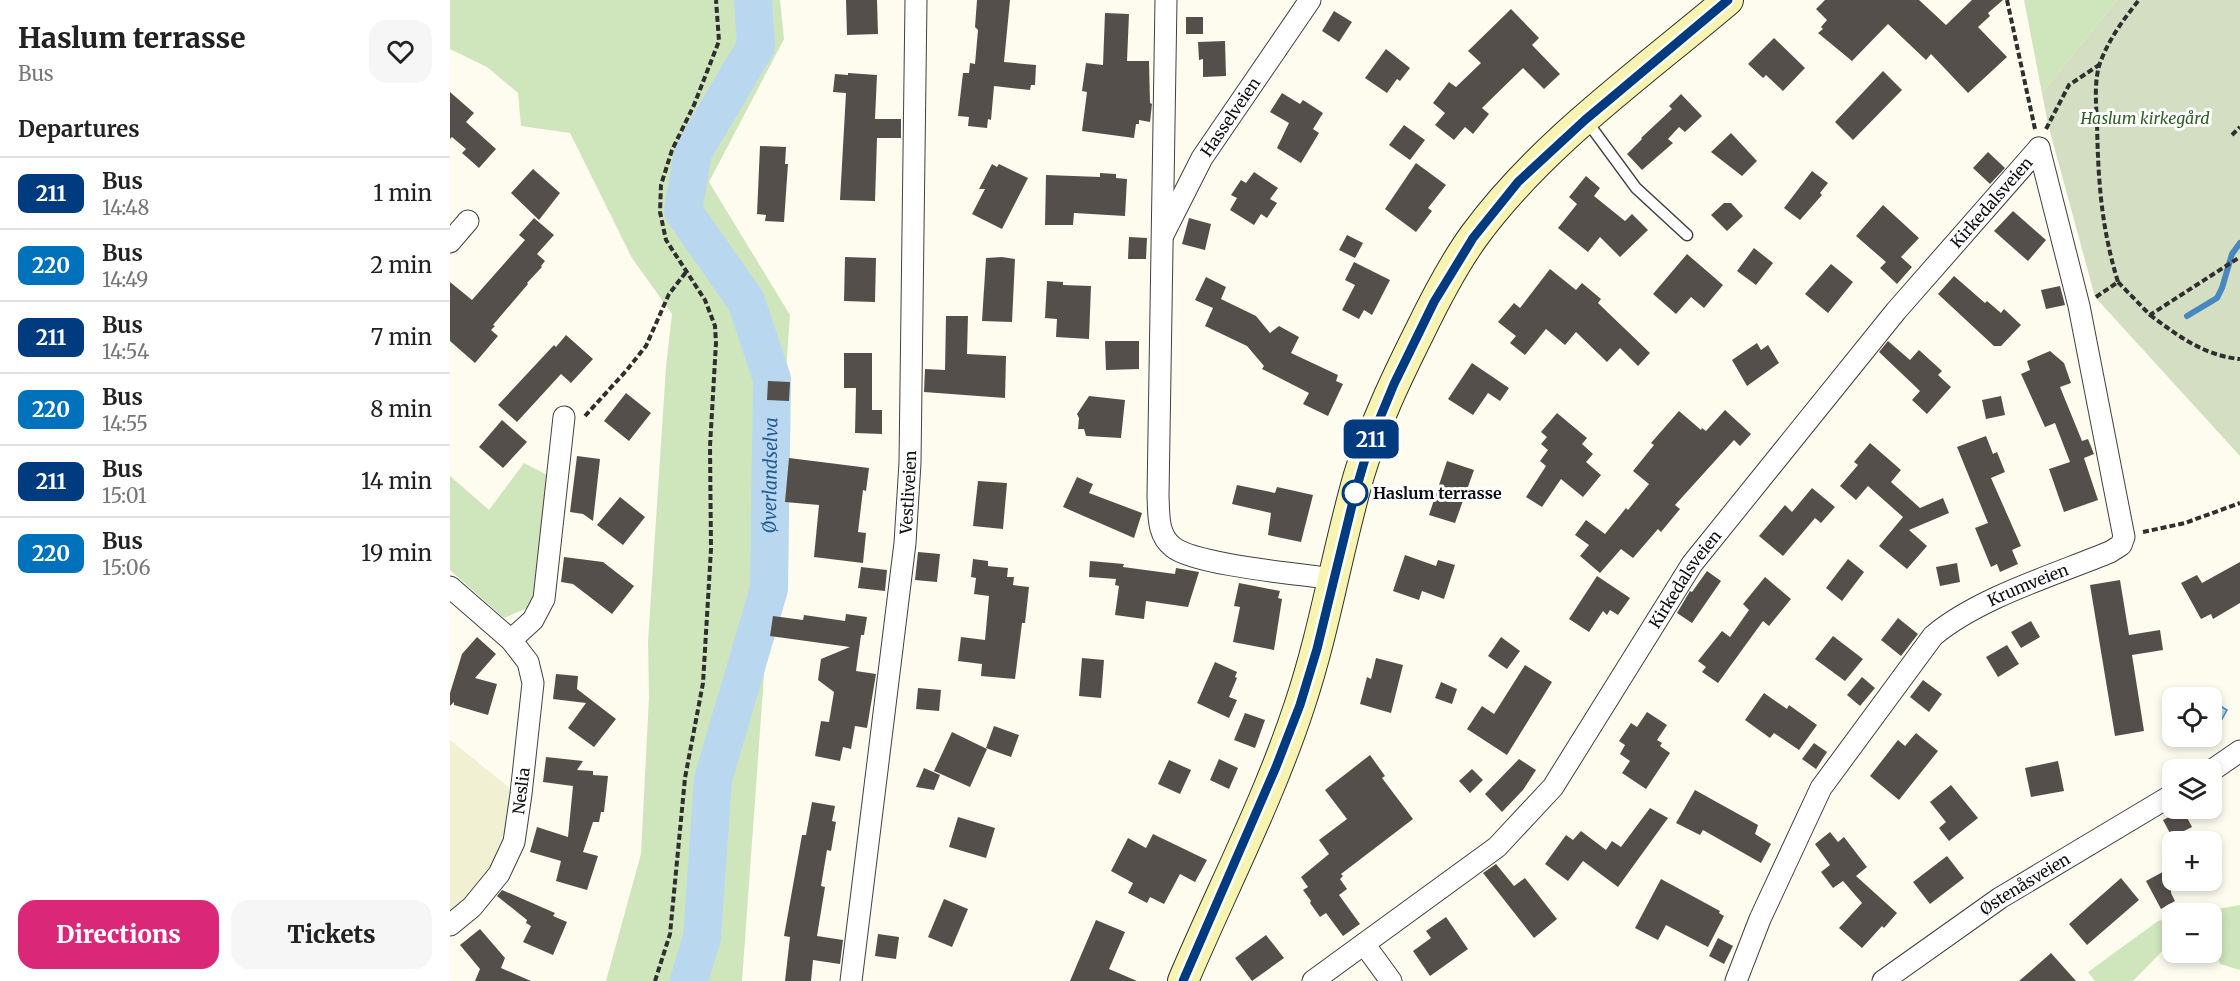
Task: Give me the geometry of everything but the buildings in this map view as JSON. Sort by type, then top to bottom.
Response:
[{"type":"main road","points":[[1183,981],[1288,738],[1314,657],[1370,442],[1391,391],[1434,302],[1473,238],[1499,203],[1544,157],[1585,120],[1725,1]]},
{"type":"street","name":"Vestliveien","points":[[851,981],[905,543],[910,463],[916,0]]},
{"type":"street","points":[[1166,0],[1158,496],[1162,534],[1172,547],[1185,554],[1207,560],[1334,579]]},
{"type":"street","name":"Hasselveien","points":[[1161,239],[1202,158],[1310,0]]},
{"type":"street","points":[[2039,148],[2079,306],[2124,537]]},
{"type":"street","name":"Kirkedalsveien","points":[[1313,981],[1497,847],[1553,787],[1692,564],[1896,311],[2039,148]]},
{"type":"street","points":[[450,242],[468,221]]},
{"type":"street","points":[[511,640],[533,620],[544,599],[563,427]]},
{"type":"street","name":"Krumveien","points":[[1736,981],[1760,919],[1821,788],[1933,636],[1951,621],[1979,606],[2110,552],[2121,545],[2124,537]]},
{"type":"street","name":"Neslia","points":[[450,587],[511,640],[528,662],[533,682],[514,842],[499,874],[472,907],[450,925]]},
{"type":"street","points":[[2222,763],[2240,751]]},
{"type":"street","name":"Østenåsveien","points":[[1883,981],[2000,898],[2162,801]]},
{"type":"street","points":[[1364,944],[1391,981]]},
{"type":"lane","points":[[1585,120],[1636,188],[1688,235]]},
{"type":"path","points":[[655,981],[670,934],[685,778],[703,683],[711,549],[710,446],[716,326],[705,300],[666,240],[660,212],[661,185],[672,150],[719,41],[716,0]]},
{"type":"path","points":[[2007,0],[2039,148]]},
{"type":"path","points":[[2139,0],[2114,32],[2099,65],[2096,96],[2098,184],[2103,219],[2118,282],[2150,315],[2188,343],[2229,358],[2240,359]]},
{"type":"path","points":[[2039,148],[2048,124],[2069,86],[2099,65]]},
{"type":"path","points":[[2232,135],[2240,127]]},
{"type":"path","points":[[2150,315],[2240,257]]},
{"type":"path","points":[[563,427],[573,430],[646,346],[669,294],[687,272]]},
{"type":"path","points":[[2079,306],[2118,282]]},
{"type":"path","points":[[2124,537],[2185,523],[2240,503]]},
{"type":"green space","points":[[450,0],[780,0],[784,39],[709,182],[790,315],[742,981],[606,981],[641,854],[649,697],[648,642],[666,367],[672,314],[632,258],[570,133],[521,126],[518,93],[487,67],[450,49]]},
{"type":"green space","points":[[2024,0],[2117,0],[2042,93]]},
{"type":"green space","name":"Haslum kirkegård","points":[[2117,0],[2240,0],[2240,456],[2095,297],[2048,124],[2042,93]]},
{"type":"green space","points":[[524,463],[547,475],[532,606],[504,618],[450,570],[450,476],[489,510]]},
{"type":"green space","points":[[450,740],[516,793],[505,843],[470,898],[450,912]]},
{"type":"green space","points":[[2240,905],[2240,970],[2220,963],[2222,963],[2222,908]]},
{"type":"green space","points":[[2162,920],[2162,951],[2133,981],[2095,981],[2088,972]]},
{"type":"water","points":[[2222,707],[2227,710],[2222,719]]},
{"type":"waterway","name":"Øverlandselva","points":[[689,981],[702,937],[713,779],[769,589],[772,379],[746,301],[683,211],[693,152],[756,46],[753,0]]},
{"type":"waterway","points":[[2187,316],[2217,298],[2232,254],[2240,243]]},
{"type":"bus line","name":"211","points":[[1183,981],[1276,767],[1300,705],[1317,649],[1355,493],[1370,442],[1394,384],[1454,266],[1499,203],[1518,182],[1585,120],[1728,0]]},
{"type":"place","name":"Haslum terrasse","points":[[1355,493]]}]
